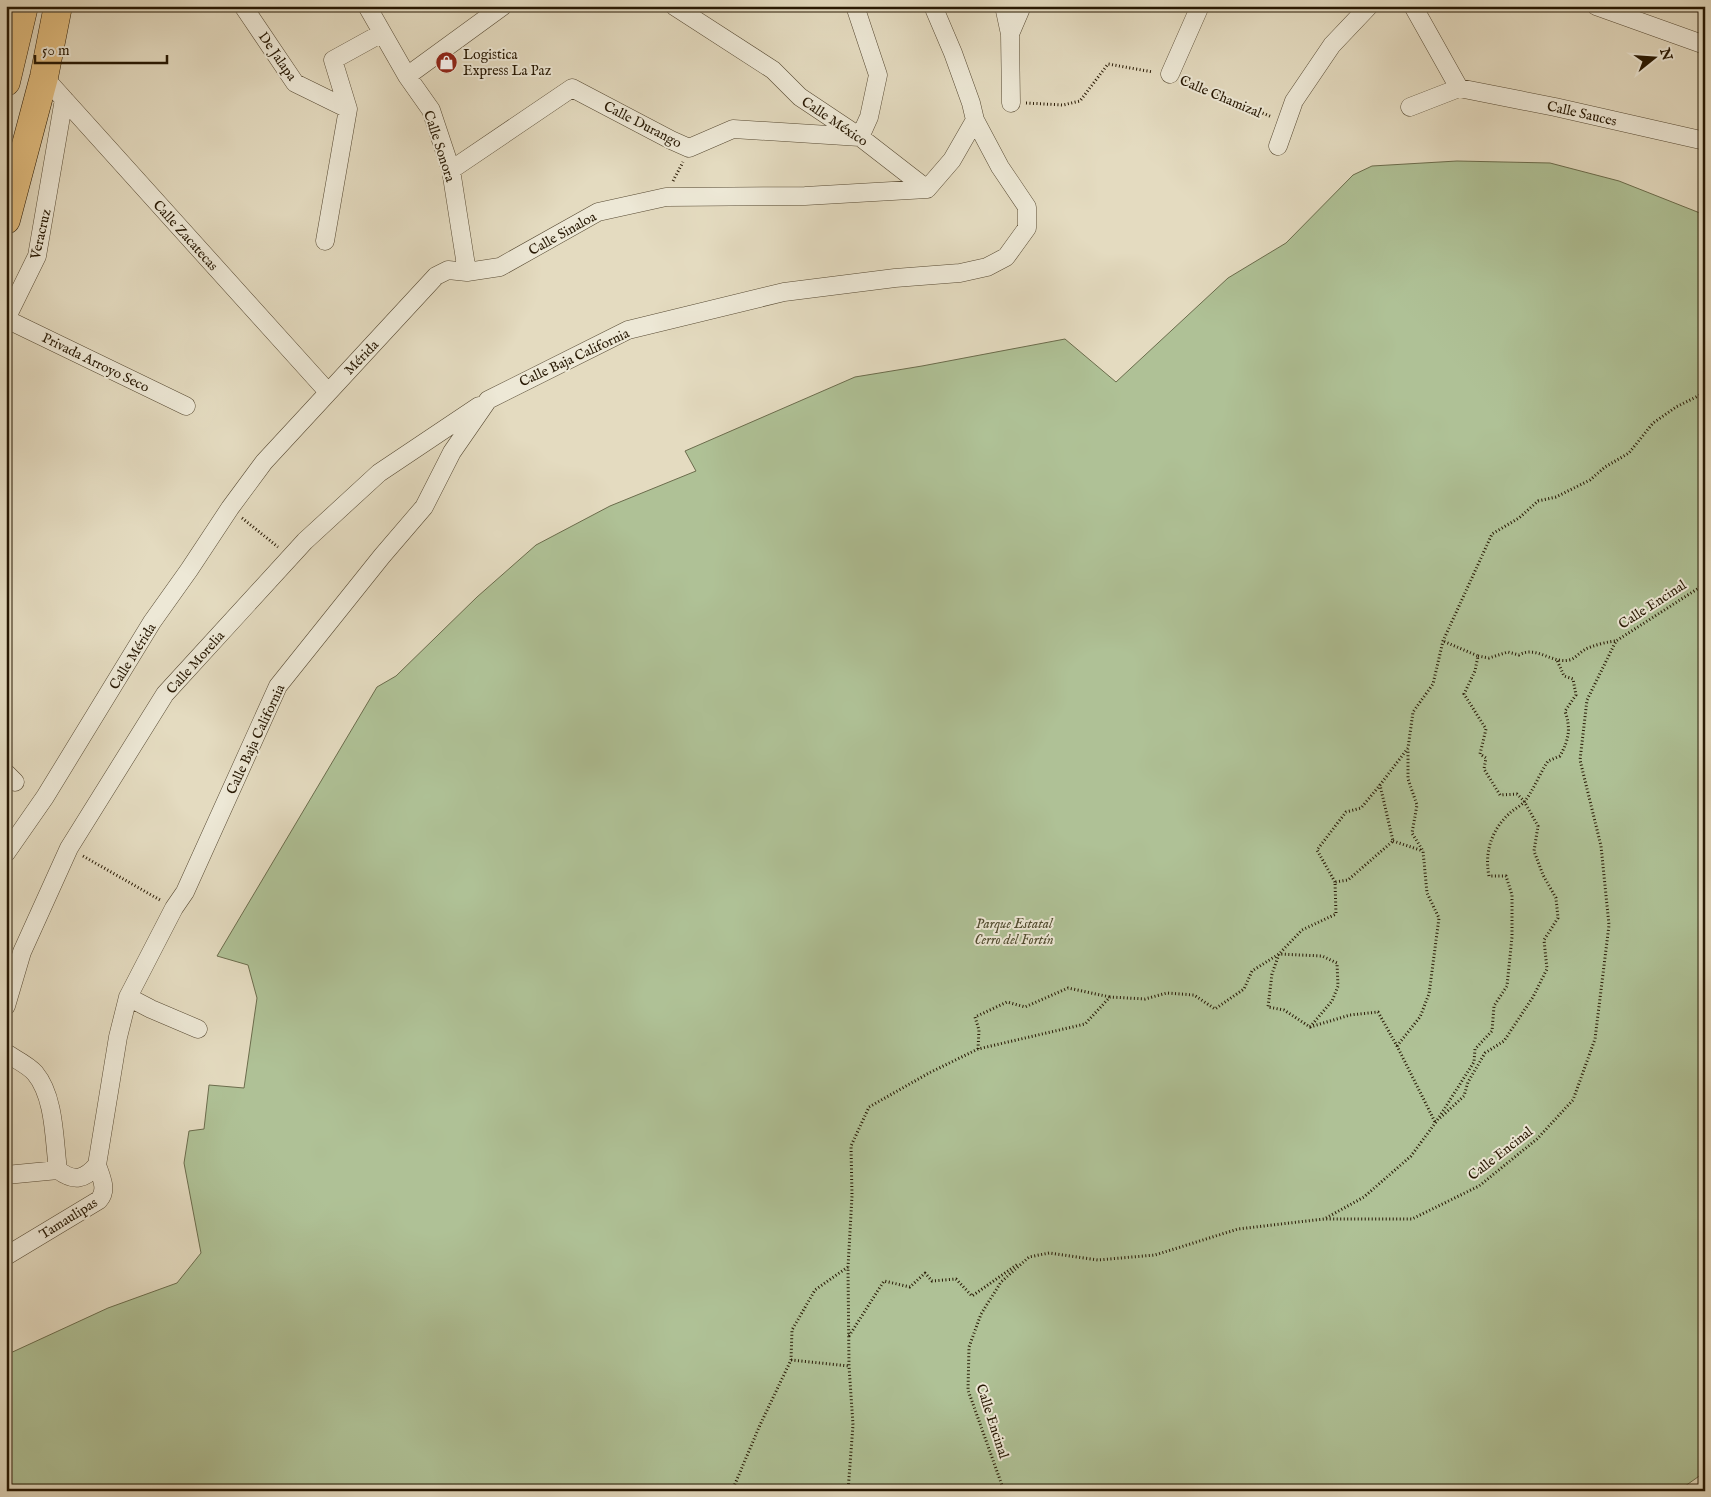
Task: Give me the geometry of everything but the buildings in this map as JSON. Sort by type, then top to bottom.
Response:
[{"type":"main road","points":[[6,82],[24,6]]},
{"type":"main road","points":[[6,220],[44,77],[58,6]]},
{"type":"street","name":"De Jalapa","points":[[243,6],[295,83],[348,109]]},
{"type":"street","name":"Calle Sonora","points":[[367,6],[407,76],[431,110],[451,170],[466,272]]},
{"type":"street","points":[[407,76],[503,6]]},
{"type":"street","name":"Calle México","points":[[674,6],[772,70],[800,97],[860,137],[927,189]]},
{"type":"street","points":[[855,6],[878,75],[869,117],[860,137]]},
{"type":"street","name":"Calle Baja California","points":[[97,1165],[118,1037],[128,997],[184,892],[278,686],[382,556],[424,507],[452,452],[488,400],[628,330],[784,292],[895,278],[960,274],[987,267],[1006,257],[1027,228],[1028,207],[1000,167],[974,120],[971,103],[933,6]]},
{"type":"street","points":[[1004,6],[1010,34],[1011,103]]},
{"type":"street","points":[[1010,34],[1022,6]]},
{"type":"street","name":"Calle Chamizal","points":[[1170,74],[1200,6]]},
{"type":"street","points":[[1278,146],[1294,101],[1332,45],[1369,6]]},
{"type":"street","points":[[1410,107],[1460,88],[1413,6]]},
{"type":"street","points":[[1596,6],[1705,45]]},
{"type":"street","points":[[325,241],[348,109],[333,60],[382,33]]},
{"type":"street","name":"Calle Zacatecas","points":[[44,77],[328,392]]},
{"type":"street","name":"Calle Durango","points":[[451,170],[572,88],[670,140],[689,148],[733,129],[860,137]]},
{"type":"street","name":"Calle Sauces","points":[[1460,88],[1556,107],[1705,142]]},
{"type":"street","name":"Veracruz","points":[[6,318],[37,256],[64,99]]},
{"type":"street","points":[[927,189],[952,160],[974,120]]},
{"type":"street","name":"Calle Sinaloa","points":[[466,272],[500,267],[598,212],[666,197],[805,196],[927,189]]},
{"type":"street","name":"Mérida","points":[[264,462],[436,276],[448,270],[466,272]]},
{"type":"street","name":"Privada Arroyo Seco","points":[[6,318],[186,406]]},
{"type":"street","name":"Calle Morelia","points":[[6,1006],[22,952],[69,848],[165,694],[305,541],[379,473],[488,400]]},
{"type":"street","name":"Calle Mérida","points":[[6,853],[45,797],[152,622],[264,462]]},
{"type":"street","points":[[128,997],[198,1029]]},
{"type":"street","points":[[6,1053],[34,1071],[44,1086],[50,1106],[58,1170]]},
{"type":"street","points":[[6,1175],[58,1170],[67,1176],[79,1178],[91,1173],[97,1165]]},
{"type":"street","name":"Tamaulipas","points":[[6,1256],[103,1196],[104,1189],[97,1165]]},
{"type":"path","points":[[1011,103],[1063,104],[1080,101],[1108,64],[1170,74]]},
{"type":"path","name":"Calle Chamizal","points":[[1170,74],[1286,123]]},
{"type":"path","points":[[666,197],[689,148]]},
{"type":"path","points":[[6,318],[6,393]]},
{"type":"path","points":[[1397,1046],[1420,1017],[1429,994],[1439,918],[1427,893],[1423,852],[1412,833],[1417,805],[1408,779],[1408,748],[1413,712],[1433,684],[1443,641],[1492,534],[1519,518],[1538,502],[1556,497],[1590,480],[1605,466],[1629,453],[1653,423],[1676,407],[1702,394],[1705,388]]},
{"type":"path","points":[[230,508],[290,558]]},
{"type":"path","name":"Calle Encinal","points":[[1004,1491],[968,1390],[968,1347],[981,1314],[1001,1282],[1029,1257],[1049,1253],[1098,1260],[1154,1256],[1238,1229],[1324,1219],[1412,1218],[1479,1186],[1537,1139],[1573,1100],[1595,1039],[1609,925],[1601,846],[1580,760],[1587,700],[1616,641],[1705,584]]},
{"type":"path","points":[[1443,641],[1478,656],[1489,658],[1508,652],[1519,654],[1524,652],[1542,653],[1557,660],[1570,660],[1587,648],[1616,641]]},
{"type":"path","points":[[1436,1122],[1464,1096],[1468,1082],[1486,1053],[1504,1041],[1532,996],[1547,969],[1544,940],[1558,918],[1556,898],[1543,875],[1534,851],[1538,826],[1524,801],[1517,794],[1500,794],[1484,770],[1486,758],[1480,754],[1486,730],[1464,694],[1475,671],[1478,656]]},
{"type":"path","points":[[1324,1219],[1364,1197],[1411,1156],[1436,1122],[1474,1062],[1474,1049],[1492,1031],[1494,1006],[1507,986],[1512,937],[1512,895],[1506,876],[1489,876],[1486,864],[1493,834],[1508,815],[1524,801],[1548,761],[1560,756],[1566,745],[1569,724],[1565,711],[1576,695],[1572,679],[1564,676],[1557,660]]},
{"type":"path","points":[[978,1048],[979,1030],[975,1017],[1007,1002],[1025,1007],[1068,988],[1110,997],[1145,999],[1167,993],[1194,995],[1215,1009],[1244,989],[1252,971],[1279,954],[1302,930],[1336,914],[1335,882],[1317,850],[1346,812],[1361,808],[1408,748]]},
{"type":"path","points":[[1380,785],[1393,841]]},
{"type":"path","points":[[1393,841],[1423,852]]},
{"type":"path","points":[[1335,882],[1348,880],[1393,841]]},
{"type":"path","points":[[69,848],[174,908]]},
{"type":"path","points":[[1279,954],[1272,974],[1268,1007],[1284,1010],[1310,1027],[1350,1015],[1378,1012],[1436,1122]]},
{"type":"path","points":[[1279,954],[1322,956],[1337,963],[1338,986],[1332,1001],[1310,1027]]},
{"type":"path","points":[[848,1491],[853,1425],[848,1267],[852,1196],[851,1146],[869,1107],[978,1048],[1086,1024],[1110,997]]},
{"type":"path","points":[[849,1336],[884,1280],[910,1287],[925,1272],[932,1281],[956,1279],[972,1296],[1029,1257]]},
{"type":"path","points":[[732,1491],[760,1425],[791,1360],[792,1330],[816,1290],[848,1267]]},
{"type":"path","points":[[791,1360],[850,1366]]},
{"type":"green space","name":"Parque Estatal Cerro del Fortín","points":[[1457,161],[1550,163],[1619,181],[1705,215],[1705,1472],[1678,1491],[6,1491],[6,1355],[108,1308],[177,1283],[201,1253],[184,1163],[189,1131],[204,1129],[209,1085],[244,1088],[257,998],[248,965],[217,956],[377,687],[396,676],[477,597],[536,545],[610,506],[696,471],[685,451],[855,377],[1065,339],[1116,382],[1228,278],[1286,243],[1353,175],[1372,166]]},
{"type":"place","name":"Logistica Express La Paz","points":[[447,62]]}]
